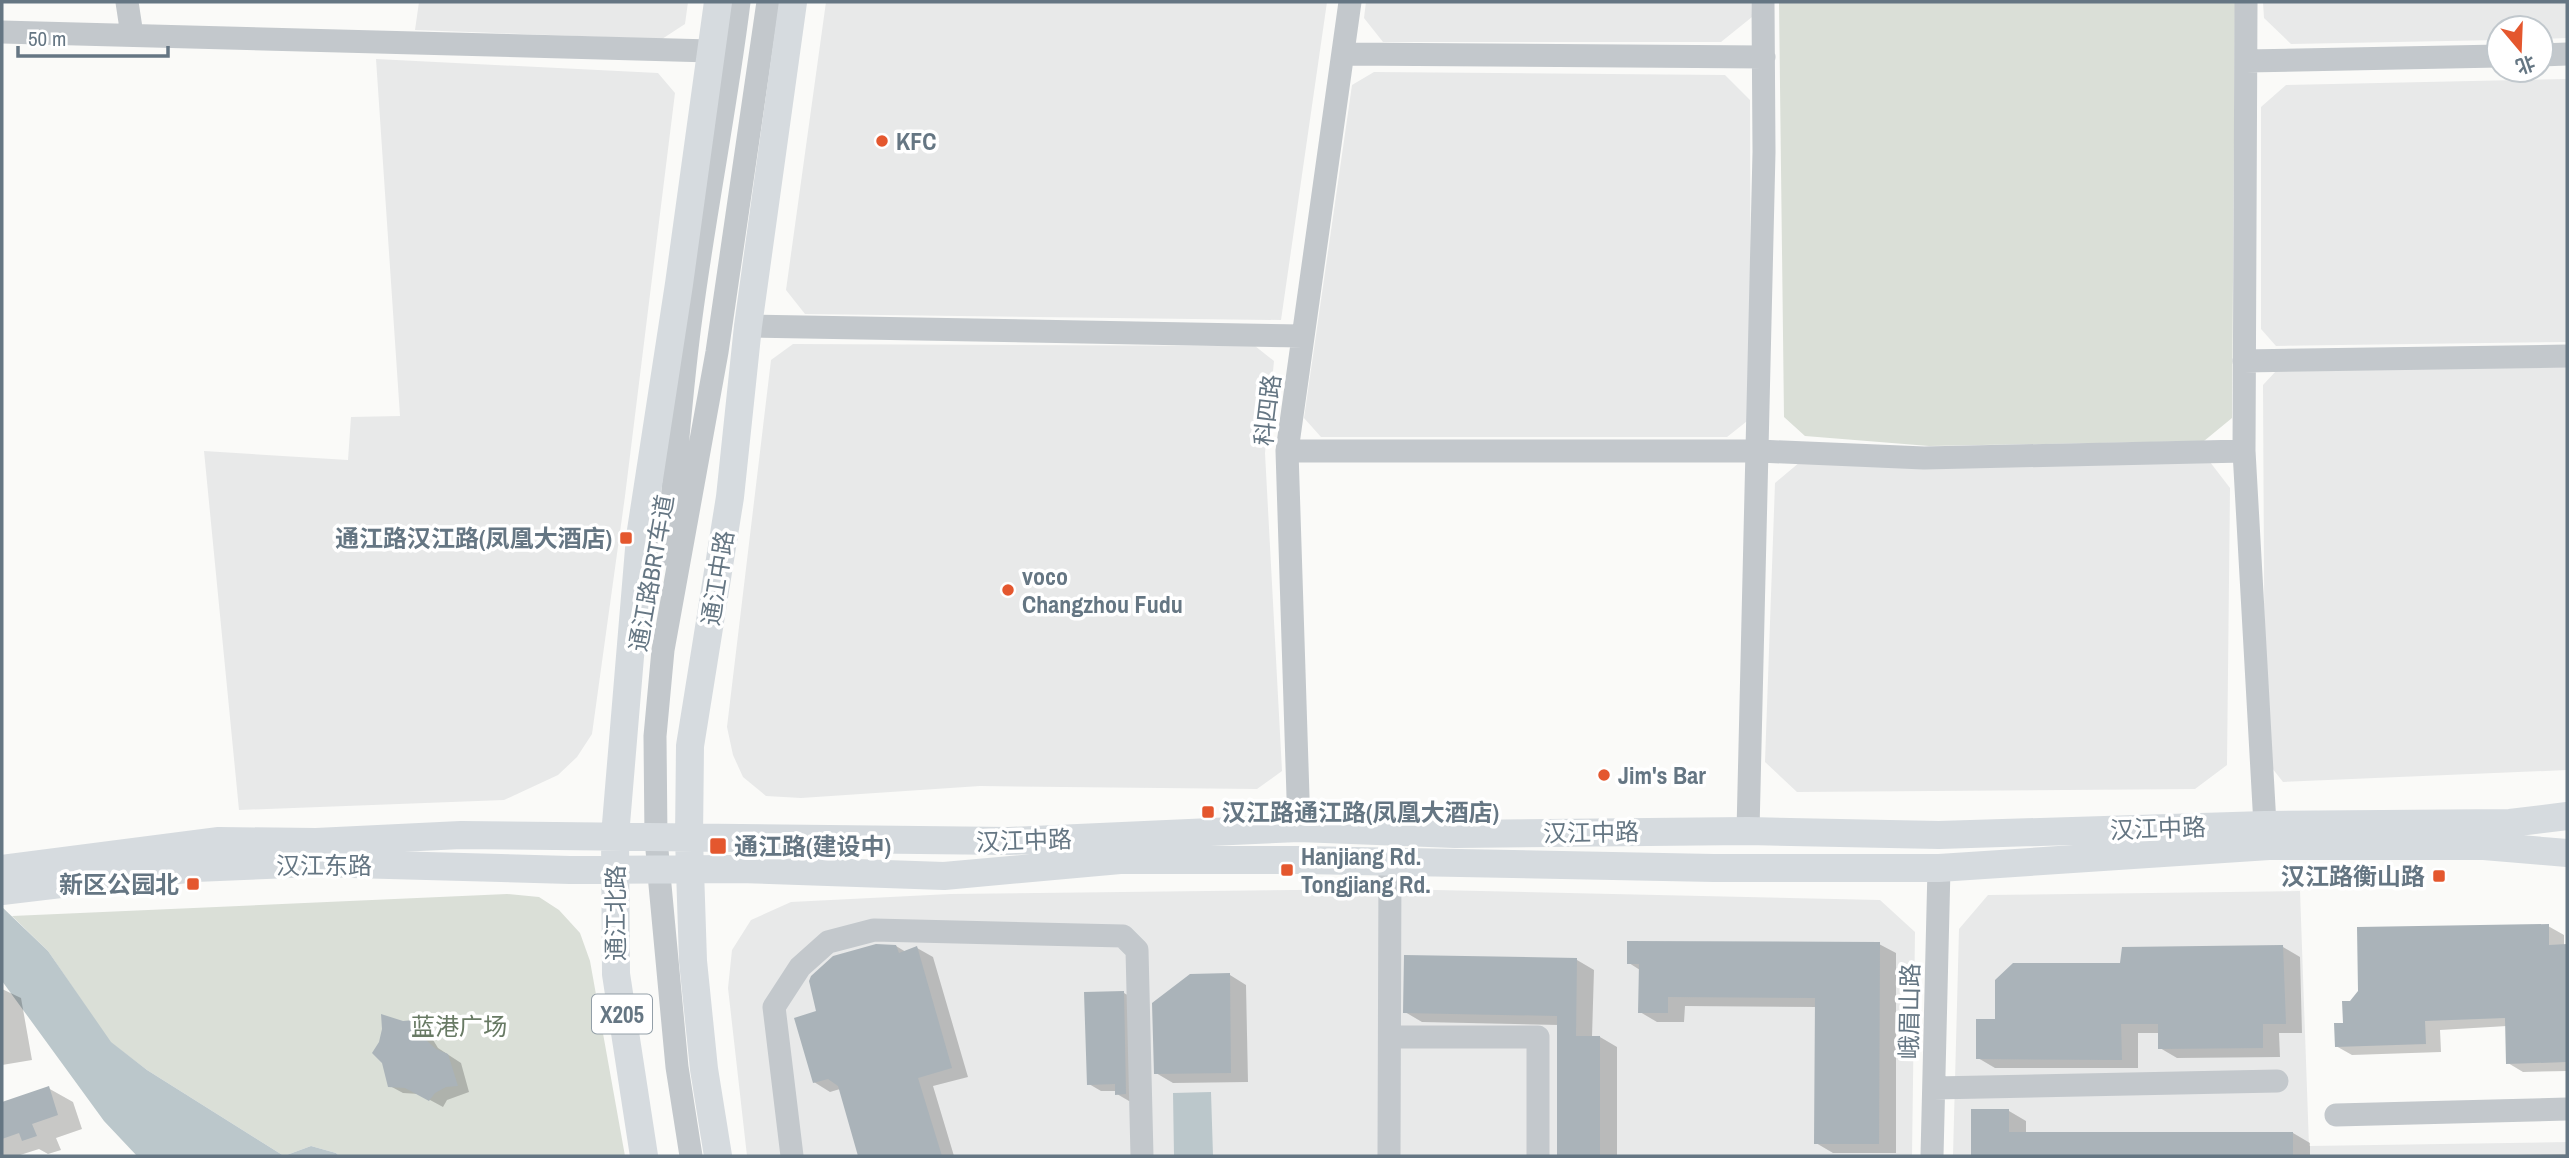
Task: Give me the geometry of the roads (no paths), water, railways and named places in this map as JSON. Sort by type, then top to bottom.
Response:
[{"type":"main road","points":[[615,836],[640,537],[718,2]]},
{"type":"main road","name":"通江中路","points":[[718,1156],[704,1069],[693,961],[689,839],[690,746],[730,497],[748,326],[793,2]]},
{"type":"main road","name":"汉江中路","points":[[615,836],[1009,841],[1299,828],[1455,834],[1748,831],[1939,835],[2265,825],[2510,823],[2567,816]]},
{"type":"main road","name":"汉江东路","points":[[2,869],[219,841],[316,842],[461,835],[615,836]]},
{"type":"main road","name":"通江北路","points":[[615,836],[616,974],[645,1156]]},
{"type":"main road","name":"汉江中路","points":[[653,870],[944,876],[1120,860],[1939,868],[2269,846],[2484,846],[2567,853]]},
{"type":"main road","name":"汉江东路","points":[[2,891],[195,867],[315,863],[653,870]]},
{"type":"street","points":[[127,2],[132,35]]},
{"type":"street","name":"通江路BRT车道","points":[[678,1156],[642,742],[674,491],[691,317],[739,2]]},
{"type":"street","name":"通江路BRT车道","points":[[650,838],[663,650],[717,352],[768,2]]},
{"type":"street","name":"科四路","points":[[1299,828],[1287,451],[1350,2]]},
{"type":"street","points":[[1748,831],[1765,152],[1763,2]]},
{"type":"street","points":[[2246,2],[2244,450],[2265,825]]},
{"type":"street","points":[[2,32],[711,51],[691,317]]},
{"type":"street","points":[[1343,54],[1763,57]]},
{"type":"street","points":[[2245,61],[2485,56]]},
{"type":"street","points":[[748,326],[1303,336]]},
{"type":"street","points":[[2244,361],[2567,356]]},
{"type":"street","points":[[1287,451],[1759,451],[1924,457],[2244,450]]},
{"type":"street","points":[[1389,1156],[1390,861]]},
{"type":"street","name":"峨眉山路","points":[[1932,1156],[1939,868]]},
{"type":"street","name":"通江路BRT车道","points":[[653,870],[677,1067],[691,1156]]},
{"type":"street","points":[[792,1156],[774,1007],[800,967],[828,943],[874,930],[1123,936],[1137,950],[1142,1156]]},
{"type":"street","points":[[1391,1037],[1538,1037],[1538,1156]]},
{"type":"street","points":[[1934,1088],[2277,1081]]},
{"type":"street","points":[[2336,1115],[2567,1109]]},
{"type":"place","name":"KFC","points":[[882,141]]},
{"type":"place","name":"通江路汉江路(凤凰大酒店)","points":[[626,538]]},
{"type":"place","name":"voco Changzhou Fudu","points":[[1008,590]]},
{"type":"place","name":"Jim's Bar","points":[[1604,775]]},
{"type":"place","name":"汉江路通江路(凤凰大酒店)","points":[[1208,812]]},
{"type":"place","name":"通江路(建设中)","points":[[718,846]]},
{"type":"place","name":"Hanjiang Rd. Tongjiang Rd.","points":[[1287,870]]},
{"type":"place","name":"汉江路衡山路","points":[[2439,876]]},
{"type":"place","name":"新区公园北","points":[[193,884]]},
{"type":"park label","name":"蓝港广场","points":[[459,1026]]}]
